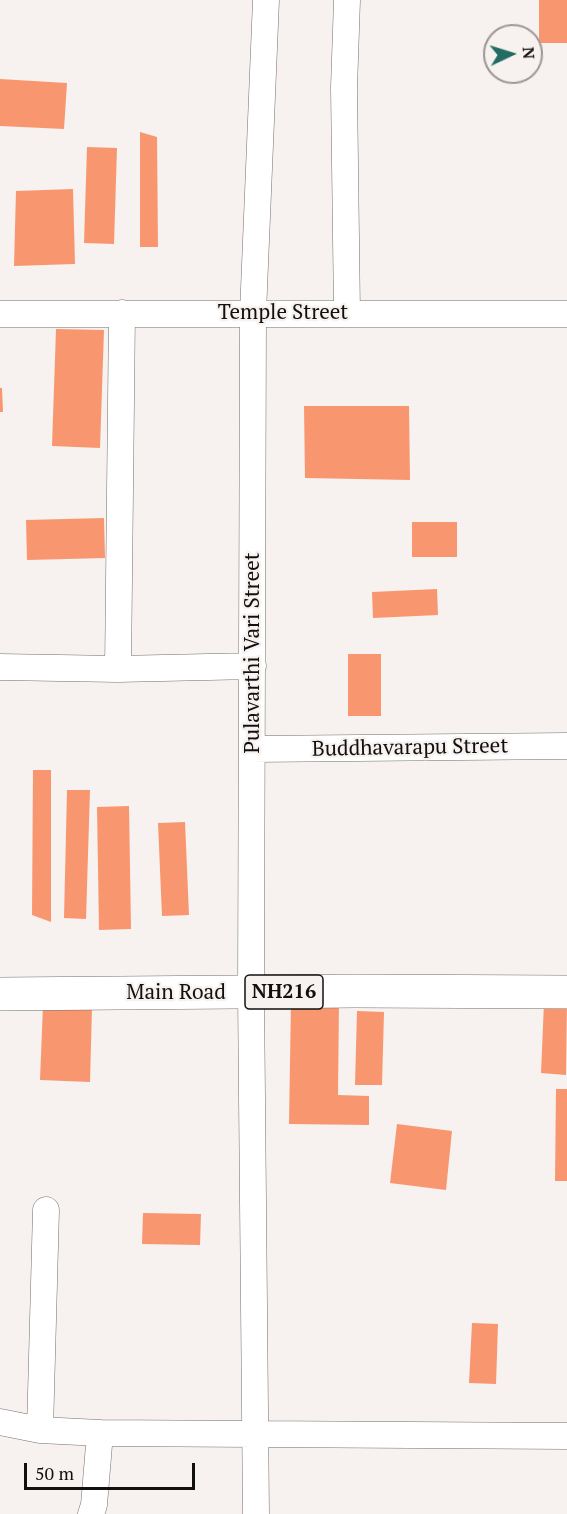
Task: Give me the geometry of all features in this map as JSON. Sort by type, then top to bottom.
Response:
[{"type":"highway","name":"Main Road","points":[[0,994],[567,992]]},
{"type":"street","name":"Pulavarthi Vari Street","points":[[256,1514],[251,993],[253,313],[266,0]]},
{"type":"street","points":[[347,0],[344,88],[347,314]]},
{"type":"street","name":"Temple Street","points":[[0,314],[567,314]]},
{"type":"street","points":[[118,669],[122,314]]},
{"type":"street","points":[[0,667],[118,669],[253,666]]},
{"type":"street","name":"Buddhavarapu Street","points":[[253,749],[567,746]]},
{"type":"street","points":[[40,1430],[45,1210]]},
{"type":"street","points":[[0,1422],[40,1430],[100,1433],[567,1436]]},
{"type":"street","points":[[91,1514],[94,1504],[100,1433]]},
{"type":"building","points":[[539,0],[567,0],[567,43],[543,43],[543,24],[539,24]]},
{"type":"building","points":[[0,79],[67,83],[64,129],[0,126]]},
{"type":"building","points":[[140,132],[157,137],[158,247],[140,247]]},
{"type":"building","points":[[87,147],[117,148],[114,244],[84,243]]},
{"type":"building","points":[[73,189],[75,264],[14,266],[16,191]]},
{"type":"building","points":[[56,329],[104,330],[100,448],[52,446]]},
{"type":"building","points":[[0,388],[2,388],[3,412],[0,412]]},
{"type":"building","points":[[304,406],[409,406],[410,480],[305,478]]},
{"type":"building","points":[[104,518],[105,558],[27,560],[26,520]]},
{"type":"building","points":[[412,522],[457,522],[457,557],[412,557]]},
{"type":"building","points":[[437,589],[438,615],[373,618],[372,592]]},
{"type":"building","points":[[348,654],[381,654],[381,716],[348,716]]},
{"type":"building","points":[[33,770],[51,770],[51,922],[32,915]]},
{"type":"building","points":[[67,790],[90,790],[86,919],[64,918]]},
{"type":"building","points":[[129,806],[131,929],[99,930],[97,807]]},
{"type":"building","points":[[185,822],[189,915],[162,916],[158,823]]},
{"type":"building","points":[[291,1001],[339,1002],[338,1095],[369,1096],[369,1125],[289,1124]]},
{"type":"building","points":[[544,1002],[567,1003],[566,1075],[541,1073]]},
{"type":"building","points":[[43,1005],[92,1007],[90,1082],[40,1080]]},
{"type":"building","points":[[357,1011],[384,1012],[382,1085],[355,1085]]},
{"type":"building","points":[[556,1089],[567,1089],[567,1181],[555,1181]]},
{"type":"building","points":[[397,1124],[452,1131],[446,1190],[390,1183]]},
{"type":"building","points":[[143,1213],[201,1214],[200,1245],[142,1244]]},
{"type":"building","points":[[472,1323],[498,1324],[496,1384],[469,1383]]}]
